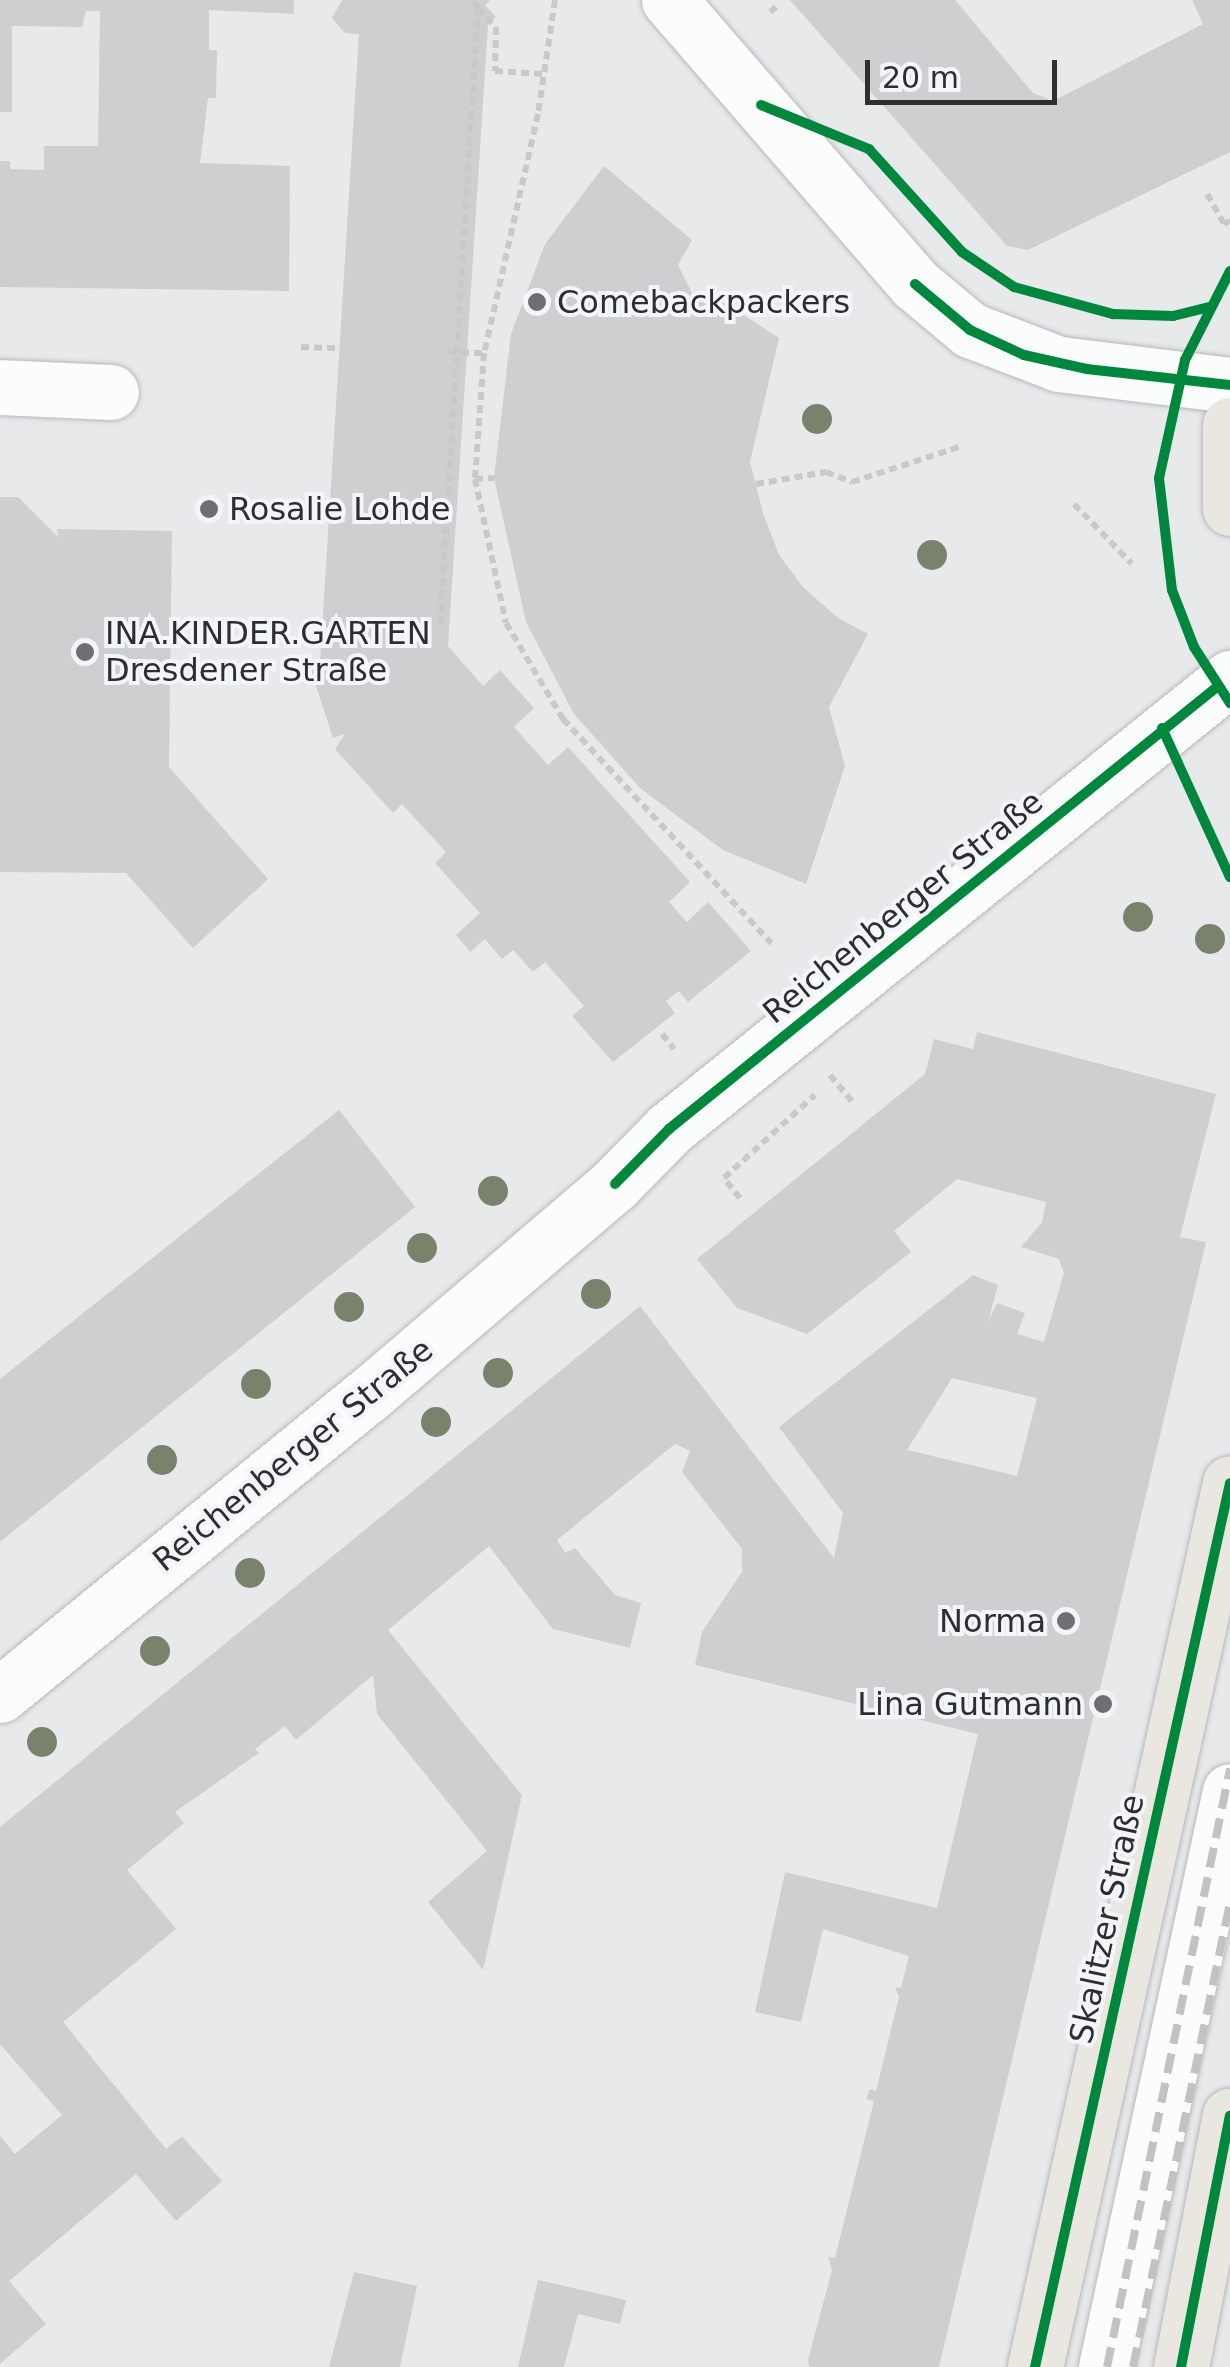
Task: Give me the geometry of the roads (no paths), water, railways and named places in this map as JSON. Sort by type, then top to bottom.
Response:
[{"type":"main road","points":[[1230,425],[1230,508]]},
{"type":"main road","name":"Skalitzer Straße","points":[[1035,2367],[1230,1483]]},
{"type":"main road","points":[[1181,2367],[1230,2116]]},
{"type":"street","points":[[669,0],[914,284],[970,330],[1059,364],[1230,385]]},
{"type":"street","points":[[0,388],[111,392]]},
{"type":"street","name":"Reichenberger Straße","points":[[0,1694],[615,1184],[669,1129],[1230,678]]},
{"type":"street","points":[[1106,2367],[1230,1791]]},
{"type":"railway","points":[[1107,2367],[1230,1769]]},
{"type":"railway","points":[[1133,2367],[1230,1901]]},
{"type":"place","name":"Comebackpackers","points":[[537,302]]},
{"type":"place","name":"Rosalie Lohde","points":[[209,509]]},
{"type":"place","name":"INA.KINDER.GARTEN Dresdener Straße","points":[[85,652]]},
{"type":"place","name":"Norma","points":[[1066,1621]]},
{"type":"place","name":"Lina Gutmann","points":[[1103,1704]]}]
